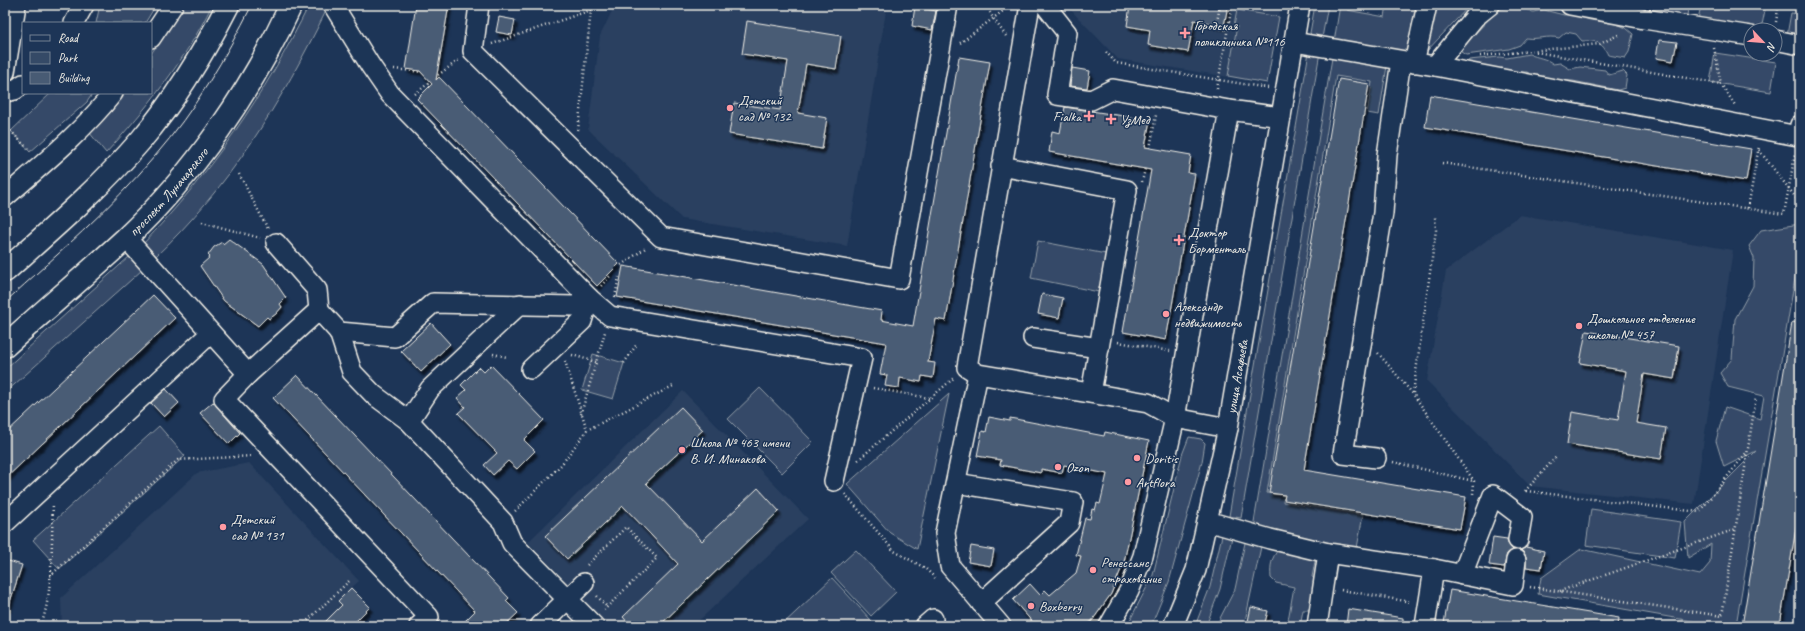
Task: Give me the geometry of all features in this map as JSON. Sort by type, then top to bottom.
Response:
[{"type":"main road","points":[[5,271],[84,200],[142,139],[192,70],[228,5]]},
{"type":"main road","name":"проспект Луначарского","points":[[5,346],[126,238],[192,164],[248,86],[291,5]]},
{"type":"street","points":[[5,72],[16,5]]},
{"type":"street","points":[[75,22],[84,5]]},
{"type":"street","points":[[152,36],[173,5]]},
{"type":"street","points":[[334,5],[387,97],[589,298],[610,316],[862,358],[834,481]]},
{"type":"street","points":[[479,5],[473,51],[661,237],[900,278],[948,5]]},
{"type":"street","points":[[1001,626],[980,604],[950,566],[945,532],[956,483],[1001,166],[1030,5]]},
{"type":"street","points":[[1045,5],[1066,33],[1057,95],[1091,100],[1113,89],[1222,109],[1281,117]]},
{"type":"street","name":"улица Асафьева","points":[[1173,626],[1196,570],[1228,428],[1300,5]]},
{"type":"street","points":[[1376,458],[1343,454],[1383,213],[1387,156],[1408,62],[1427,5]]},
{"type":"street","points":[[1435,66],[1476,17],[1490,5]]},
{"type":"street","points":[[1570,5],[1644,19],[1743,35]]},
{"type":"street","points":[[1783,36],[1800,46]]},
{"type":"street","points":[[1294,42],[1435,66],[1756,128],[1799,130]]},
{"type":"street","points":[[5,92],[15,90],[22,85]]},
{"type":"street","points":[[5,197],[75,136],[95,116],[112,94]]},
{"type":"street","points":[[1109,626],[1129,591],[1142,556],[1175,418],[1222,109]]},
{"type":"street","points":[[1001,166],[1127,190],[1106,345],[1091,393]]},
{"type":"street","points":[[126,238],[248,374]]},
{"type":"street","points":[[276,243],[317,290],[319,310],[339,332],[352,372],[374,395],[409,421],[503,522],[512,544],[592,624]]},
{"type":"street","points":[[339,332],[395,337],[433,303],[575,306],[589,298]]},
{"type":"street","points":[[531,370],[582,321],[589,298]]},
{"type":"street","points":[[409,421],[430,389],[520,304]]},
{"type":"street","points":[[319,310],[248,374],[224,399],[275,455],[429,617],[419,626]]},
{"type":"street","points":[[5,523],[211,333]]},
{"type":"street","points":[[1033,338],[1106,345]]},
{"type":"street","points":[[972,370],[1148,403],[1175,418],[1228,428]]},
{"type":"street","points":[[956,483],[1073,502],[1069,523],[980,604]]},
{"type":"street","points":[[1462,575],[1493,495],[1522,517],[1518,540]]},
{"type":"street","points":[[1207,521],[1270,539],[1328,553],[1434,570],[1513,585],[1516,560]]},
{"type":"street","points":[[1317,626],[1328,553]]},
{"type":"street","points":[[1425,626],[1434,570]]},
{"type":"street","points":[[540,626],[584,583]]},
{"type":"path","points":[[438,75],[473,51],[591,10],[595,5]]},
{"type":"path","points":[[986,5],[993,18],[1021,56]]},
{"type":"path","points":[[939,58],[1011,5]]},
{"type":"path","points":[[1220,5],[1216,28],[1227,30]]},
{"type":"path","points":[[1222,109],[1219,80],[1232,5]]},
{"type":"path","points":[[1776,22],[1778,9]]},
{"type":"path","points":[[575,152],[591,10]]},
{"type":"path","points":[[1476,56],[1600,44],[1644,19]]},
{"type":"path","points":[[1711,30],[1721,84],[1756,128],[1759,149],[1748,208]]},
{"type":"path","points":[[1532,51],[1721,84]]},
{"type":"path","points":[[1106,52],[1116,63],[1268,88]]},
{"type":"path","points":[[1150,148],[1158,98]]},
{"type":"path","points":[[5,125],[30,152]]},
{"type":"path","points":[[1442,163],[1784,214],[1799,130]]},
{"type":"path","points":[[1759,149],[1800,203]]},
{"type":"path","points":[[1141,187],[1145,169]]},
{"type":"path","points":[[239,174],[276,243]]},
{"type":"path","points":[[1413,394],[1436,230],[1435,217]]},
{"type":"path","points":[[202,222],[276,243]]},
{"type":"path","points":[[621,265],[661,237]]},
{"type":"path","points":[[581,414],[610,316]]},
{"type":"path","points":[[1363,336],[1413,394],[1474,481],[1376,458]]},
{"type":"path","points":[[624,363],[637,344]]},
{"type":"path","points":[[1106,345],[1171,352]]},
{"type":"path","points":[[571,354],[596,362]]},
{"type":"path","points":[[565,360],[587,430]]},
{"type":"path","points":[[936,579],[925,568],[894,551],[834,481],[930,398],[972,370]]},
{"type":"path","points":[[503,522],[561,465],[587,430],[675,385]]},
{"type":"path","points":[[857,385],[930,398]]},
{"type":"path","points":[[1513,585],[1722,616],[1756,397]]},
{"type":"path","points":[[1526,491],[1699,512],[1748,451]]},
{"type":"path","points":[[50,576],[178,460],[275,455]]},
{"type":"path","points":[[1530,486],[1557,456]]},
{"type":"path","points":[[42,626],[46,611],[50,576],[54,478]]},
{"type":"path","points":[[592,624],[607,606],[657,558],[626,527],[577,575],[607,606]]},
{"type":"path","points":[[1559,591],[1736,529]]},
{"type":"path","points":[[302,626],[349,581]]},
{"type":"path","points":[[1323,586],[1428,605]]},
{"type":"shaded area","name":"Детский сад № 132","points":[[615,5],[887,5],[847,246],[682,219],[588,129],[600,36]]},
{"type":"shaded area","name":"Городская поликлиника №116","points":[[1066,5],[1281,5],[1267,83],[1118,59]]},
{"type":"shaded area","name":"Дошкольное отделение школы № 457","points":[[1520,215],[1733,250],[1694,504],[1530,486],[1427,381],[1446,271]]},
{"type":"shaded area","name":"Школа № 463 имени В. И. Минакова","points":[[683,391],[808,519],[693,626],[609,626],[528,542]]},
{"type":"shaded area","name":"Детский сад № 131","points":[[249,463],[359,581],[351,588],[370,607],[356,622],[360,626],[62,626],[61,598],[197,473]]},
{"type":"green space","points":[[100,5],[156,5],[146,22],[96,22]]},
{"type":"green space","points":[[184,5],[212,5],[177,65],[136,119],[106,153],[89,132],[112,111],[123,94],[152,94],[152,53]]},
{"type":"green space","points":[[309,5],[325,5],[327,9],[291,78],[272,110],[231,172],[182,230],[154,258],[142,245],[214,161],[235,131],[274,70]]},
{"type":"green space","points":[[1315,5],[1328,5],[1322,38],[1314,37],[1310,33]]},
{"type":"green space","points":[[1340,5],[1348,5],[1347,10],[1385,17],[1387,5],[1420,5],[1411,53],[1334,42]]},
{"type":"green space","points":[[1435,5],[1470,5],[1425,53]]},
{"type":"green space","points":[[1515,5],[1533,12],[1544,10],[1617,24],[1626,28],[1633,34],[1629,52],[1625,58],[1608,55],[1603,47],[1598,43],[1582,41],[1576,34],[1566,32],[1559,38],[1526,38],[1520,45],[1509,49],[1466,55],[1461,52],[1463,46],[1498,10]]},
{"type":"green space","points":[[1625,5],[1689,5],[1686,20],[1624,8]]},
{"type":"green space","points":[[1701,5],[1738,5],[1765,10],[1763,22],[1743,22],[1743,28],[1698,20]]},
{"type":"green space","points":[[1237,10],[1279,17],[1267,83],[1228,76],[1237,26],[1234,26]]},
{"type":"green space","points":[[1791,13],[1800,14],[1800,37],[1787,35]]},
{"type":"green space","points":[[1309,52],[1320,52],[1241,518],[1229,516]]},
{"type":"green space","points":[[1715,53],[1743,57],[1743,62],[1776,62],[1771,92],[1710,82]]},
{"type":"green space","points":[[1529,54],[1548,60],[1553,64],[1560,63],[1570,69],[1580,67],[1605,70],[1609,75],[1623,71],[1627,75],[1625,88],[1618,90],[1573,81],[1556,80],[1538,75],[1533,76],[1527,72],[1508,72],[1467,63],[1469,60],[1499,57],[1507,58]]},
{"type":"green space","points":[[1332,58],[1387,66],[1379,115],[1367,113],[1372,82],[1336,76],[1267,493],[1284,496],[1283,502],[1363,515],[1357,548],[1268,534],[1254,522]]},
{"type":"green space","points":[[50,94],[92,94],[87,102],[30,152],[11,131]]},
{"type":"green space","points":[[1800,224],[1800,249],[1736,625],[1720,626],[1538,594],[1541,578],[1581,549],[1700,575],[1710,563],[1711,544],[1688,558],[1685,522],[1756,451],[1724,467],[1716,441],[1725,407],[1760,419],[1764,396],[1728,387],[1720,373],[1732,359],[1735,319],[1753,286],[1754,258],[1749,246],[1761,230]]},
{"type":"green space","points":[[1038,241],[1106,254],[1099,292],[1031,278]]},
{"type":"green space","points":[[130,256],[142,270],[5,393],[5,369]]},
{"type":"green space","points":[[593,354],[624,363],[613,399],[582,390]]},
{"type":"green space","points":[[760,388],[813,442],[782,473],[728,419]]},
{"type":"green space","points":[[949,394],[917,549],[890,533],[847,484]]},
{"type":"green space","points":[[159,426],[185,456],[59,569],[33,540]]},
{"type":"green space","points":[[1189,437],[1201,439],[1205,443],[1202,462],[1169,582],[1151,626],[1127,626],[1153,575],[1182,455]]},
{"type":"green space","points":[[1591,509],[1681,522],[1675,558],[1586,545]]},
{"type":"green space","points":[[1223,531],[1233,533],[1220,589],[1206,626],[1195,626],[1210,587]]},
{"type":"green space","points":[[1246,538],[1262,542],[1245,621],[1242,626],[1221,626],[1217,624],[1235,589]]},
{"type":"green space","points":[[1279,549],[1316,556],[1312,577],[1317,579],[1312,610],[1303,610],[1300,626],[1287,626],[1294,587],[1276,583],[1271,578],[1272,562]]},
{"type":"green space","points":[[856,550],[896,592],[871,616],[831,573]]},
{"type":"green space","points":[[832,578],[872,621],[867,626],[781,626]]},
{"type":"building","points":[[416,5],[449,5],[436,80],[439,77],[619,264],[597,286],[417,99],[432,84],[420,71],[406,69]]},
{"type":"building","points":[[1130,5],[1228,5],[1224,26],[1194,20],[1188,52],[1148,45],[1150,30],[1127,26]]},
{"type":"building","points":[[915,7],[936,11],[932,30],[912,26]]},
{"type":"building","points":[[499,17],[515,20],[512,35],[496,32]]},
{"type":"building","points":[[747,21],[841,36],[836,69],[806,64],[798,113],[827,118],[822,149],[729,134],[734,103],[780,110],[788,61],[742,54]]},
{"type":"building","points":[[1659,40],[1677,42],[1673,61],[1656,58]]},
{"type":"building","points":[[959,57],[990,62],[946,321],[936,319],[928,362],[935,363],[933,378],[922,376],[921,382],[900,378],[899,388],[885,386],[887,375],[880,374],[886,343],[617,297],[623,266],[882,311],[881,320],[913,326]]},
{"type":"building","points":[[1072,68],[1090,71],[1087,88],[1070,86]]},
{"type":"building","points":[[1339,79],[1369,84],[1304,470],[1466,497],[1460,529],[1284,500],[1285,495],[1269,493]]},
{"type":"building","points":[[1430,95],[1751,149],[1746,181],[1425,127]]},
{"type":"building","points":[[1065,107],[1150,120],[1145,147],[1191,155],[1188,173],[1195,174],[1166,340],[1123,332],[1151,170],[1049,152],[1052,131],[1060,133]]},
{"type":"building","points":[[229,239],[263,264],[286,298],[280,304],[282,307],[276,314],[269,319],[267,317],[258,326],[224,301],[200,266],[210,257],[208,255],[214,247],[222,242],[223,244]]},
{"type":"building","points":[[1042,294],[1063,298],[1059,318],[1038,314]]},
{"type":"building","points":[[153,295],[175,318],[5,479],[5,434]]},
{"type":"building","points":[[1792,322],[1800,323],[1800,504],[1780,626],[1742,626]]},
{"type":"building","points":[[431,323],[450,344],[421,372],[401,351]]},
{"type":"building","points":[[1586,331],[1679,346],[1674,379],[1644,374],[1636,423],[1666,428],[1661,459],[1567,444],[1572,412],[1618,420],[1626,371],[1580,363]]},
{"type":"building","points":[[491,365],[544,420],[524,440],[535,451],[517,469],[508,461],[493,475],[484,465],[497,453],[458,413],[465,407],[457,398],[466,390],[461,385],[479,367],[484,372]]},
{"type":"building","points":[[297,375],[509,598],[506,601],[518,613],[504,626],[460,626],[475,611],[273,398]]},
{"type":"building","points":[[166,389],[179,403],[164,417],[151,403]]},
{"type":"building","points":[[213,402],[240,433],[229,444],[200,413]]},
{"type":"building","points":[[681,407],[703,430],[646,483],[702,541],[758,488],[779,511],[659,626],[631,626],[623,617],[678,564],[651,535],[623,506],[567,559],[545,536]]},
{"type":"building","points":[[989,417],[1010,421],[1010,418],[1104,436],[1105,432],[1149,441],[1124,562],[1111,594],[1092,621],[1085,626],[1036,626],[1013,600],[1030,584],[1040,595],[1045,590],[1050,595],[1076,573],[1081,556],[1076,555],[1085,518],[1090,519],[1092,509],[1095,510],[1097,503],[1100,504],[1107,474],[1064,465],[1062,473],[1041,469],[1041,473],[1000,465],[1001,460],[977,456],[982,431],[986,432]]},
{"type":"building","points":[[1493,537],[1507,539],[1508,544],[1513,550],[1507,554],[1504,567],[1489,565]]},
{"type":"building","points":[[971,546],[994,550],[991,566],[968,562]]},
{"type":"building","points":[[1526,547],[1544,551],[1541,569],[1526,567],[1526,556],[1521,550]]},
{"type":"building","points":[[5,560],[22,565],[8,608],[5,607]]},
{"type":"building","points":[[351,588],[370,607],[351,626],[321,626],[342,605],[338,601]]},
{"type":"building","points":[[1450,590],[1619,618],[1618,626],[1462,626],[1444,623]]},
{"type":"building","points":[[1251,607],[1268,611],[1264,626],[1247,626]]},
{"type":"building","points":[[1348,609],[1403,618],[1403,626],[1346,626]]},
{"type":"tram line","points":[[5,302],[120,195],[170,138],[208,83],[252,5]]},
{"type":"place","name":"Городская поликлиника №116","points":[[1185,33]]},
{"type":"place","name":"Детский сад № 132","points":[[730,108]]},
{"type":"place","name":"Fialka","points":[[1089,116]]},
{"type":"place","name":"УзМед","points":[[1111,119]]},
{"type":"place","name":"Доктор Борменталь","points":[[1179,240]]},
{"type":"place","name":"Александр недвижимость","points":[[1166,314]]},
{"type":"place","name":"Дошкольное отделение школы № 457","points":[[1579,326]]},
{"type":"place","name":"Школа № 463 имени В. И. Минакова","points":[[682,450]]},
{"type":"place","name":"Doritis","points":[[1137,458]]},
{"type":"place","name":"Ozon","points":[[1058,467]]},
{"type":"place","name":"Artflora","points":[[1128,482]]},
{"type":"place","name":"Детский сад № 131","points":[[223,527]]},
{"type":"place","name":"Ренессанс страхование","points":[[1093,570]]},
{"type":"place","name":"Boxberry","points":[[1031,606]]}]
